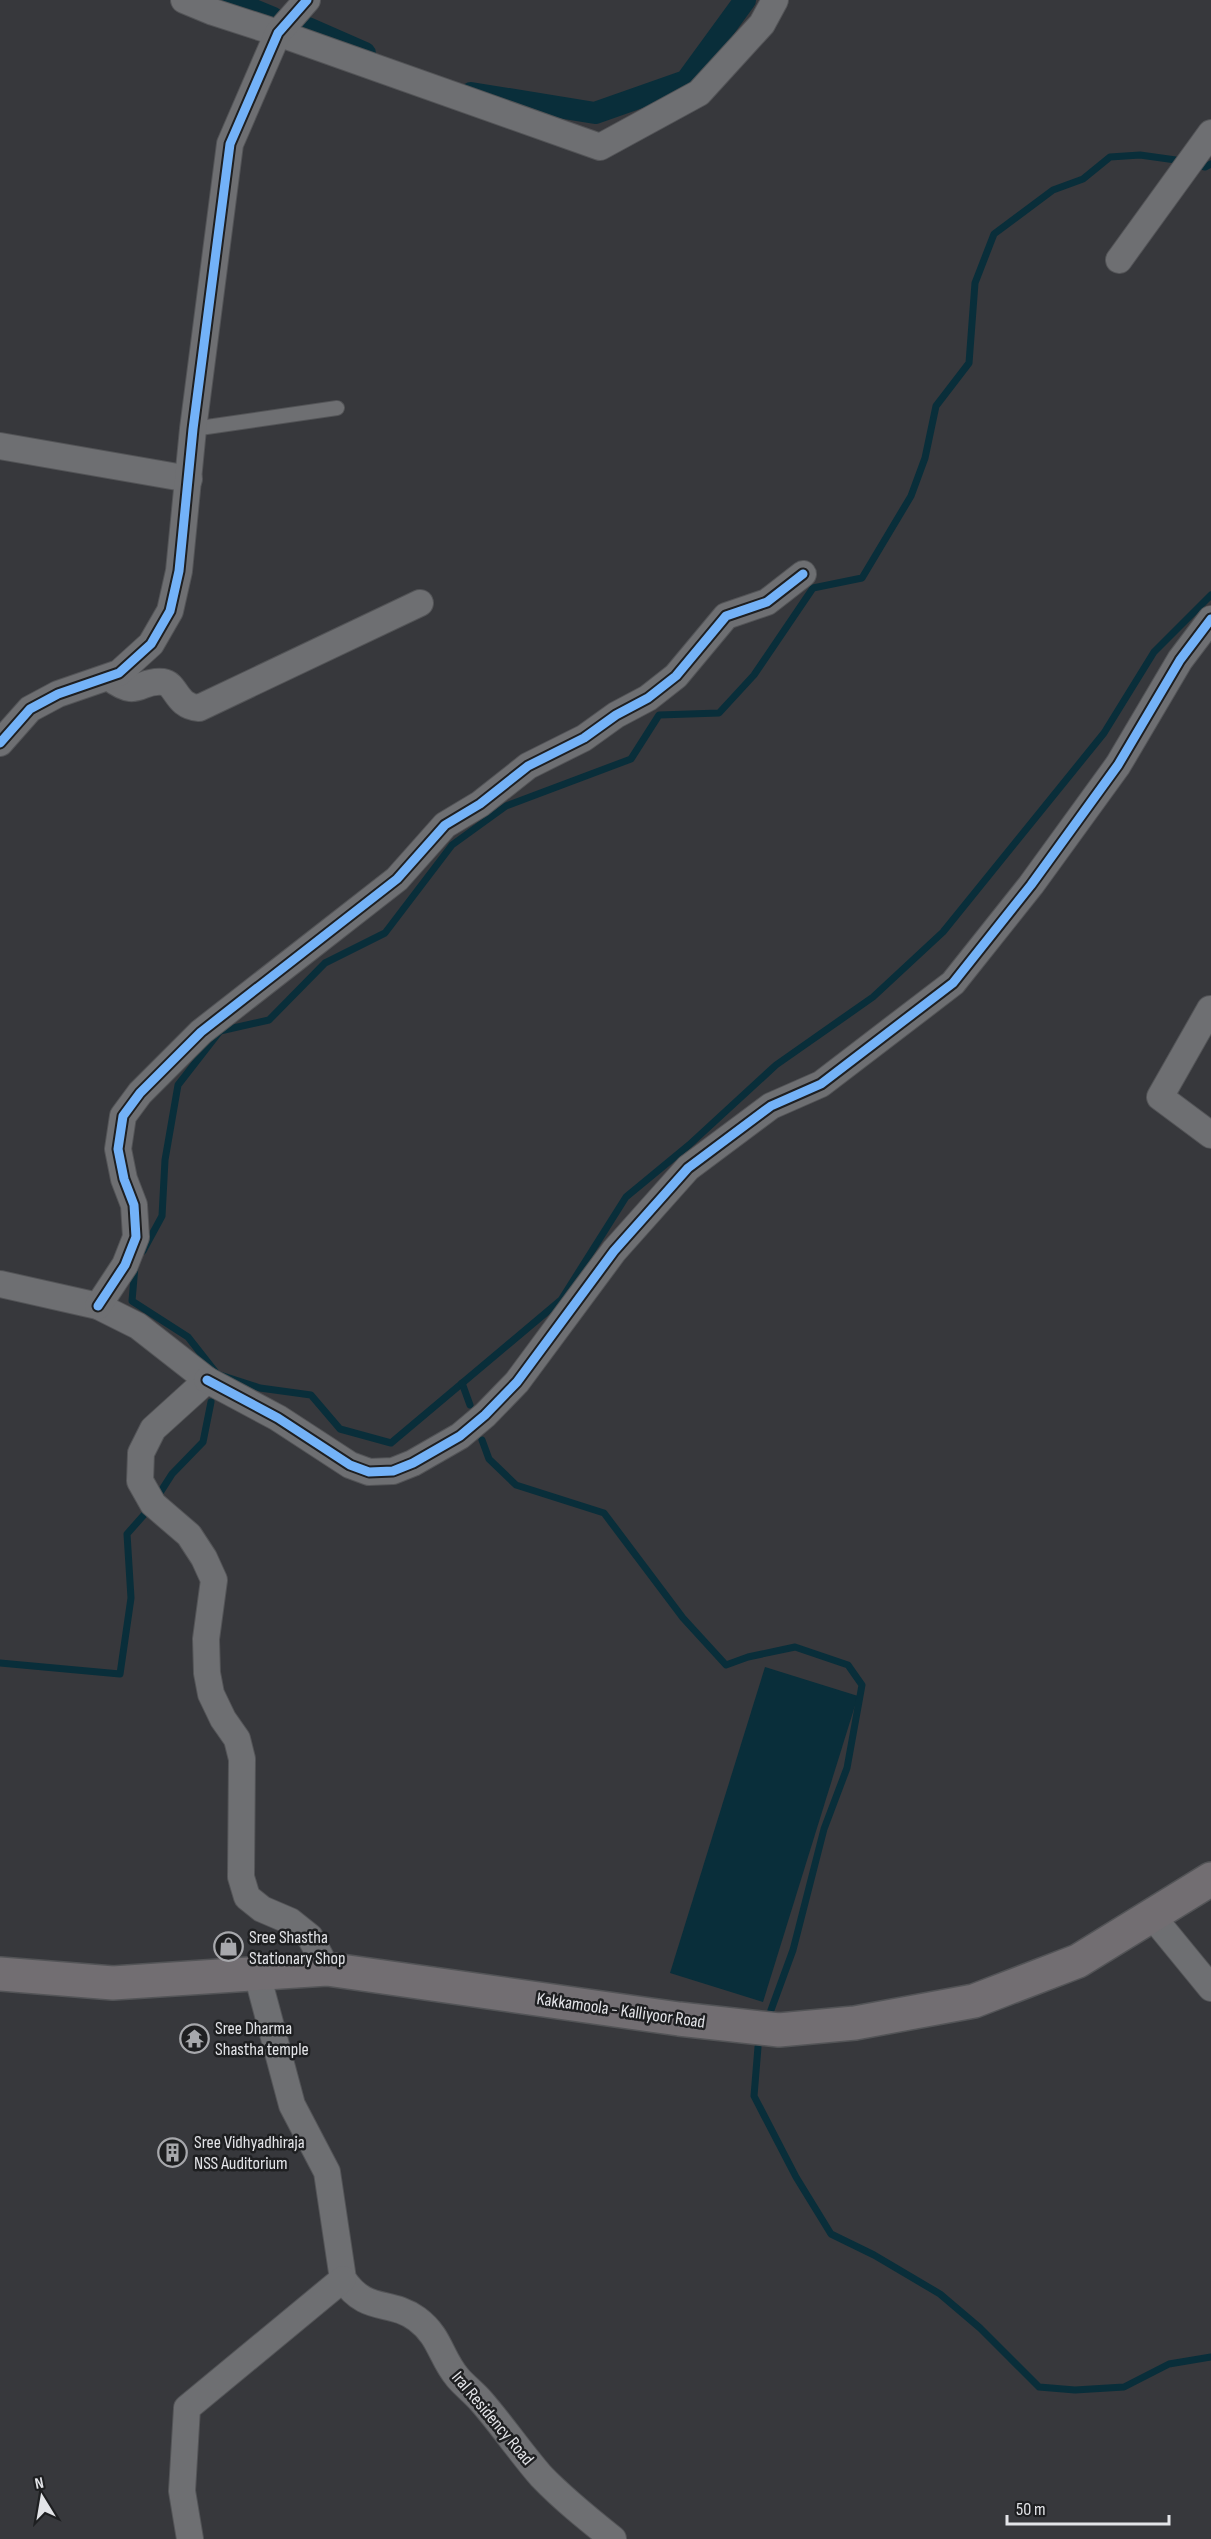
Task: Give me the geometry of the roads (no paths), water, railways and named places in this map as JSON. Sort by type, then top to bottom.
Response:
[{"type":"main road","name":"Kakkamoola - Kalliyoor Road","points":[[0,1974],[113,1983],[327,1969],[679,2019],[779,2030],[855,2023],[974,2001],[1078,1961],[1211,1879]]},
{"type":"street","points":[[184,0],[255,27],[279,33],[600,147],[699,93],[762,24],[775,0]]},
{"type":"street","points":[[0,743],[30,710],[58,694],[119,673],[151,644],[170,611],[179,571],[193,429],[230,144],[279,33],[307,0]]},
{"type":"street","points":[[1119,260],[1211,133]]},
{"type":"street","points":[[0,446],[189,479]]},
{"type":"street","points":[[98,1306],[125,1265],[136,1238],[134,1205],[124,1179],[118,1149],[123,1116],[140,1093],[201,1032],[397,879],[445,825],[480,804],[528,766],[584,738],[648,698],[676,676],[726,616],[767,602],[803,574]]},
{"type":"street","points":[[110,678],[126,688],[135,689],[163,682],[170,685],[188,707],[199,708],[420,603]]},
{"type":"street","points":[[0,1284],[98,1306],[138,1326],[207,1380],[278,1418],[350,1465],[369,1472],[393,1471],[413,1463],[460,1436],[485,1415],[517,1382],[614,1251],[688,1168],[771,1106],[821,1084],[953,983],[1031,885],[1118,765],[1180,660],[1211,619]]},
{"type":"street","points":[[1210,1009],[1160,1097],[1211,1135]]},
{"type":"street","points":[[207,1380],[153,1429],[141,1453],[140,1480],[153,1504],[189,1535],[204,1558],[214,1580],[206,1639],[207,1673],[211,1694],[223,1719],[237,1739],[242,1759],[241,1876],[247,1897],[262,1909],[290,1921],[310,1937],[327,1969]]},
{"type":"street","points":[[1152,1916],[1211,1988]]},
{"type":"street","points":[[190,2539],[182,2490],[186,2408],[343,2279],[327,2172],[292,2104],[257,1974]]},
{"type":"street","name":"Iral Residency Road","points":[[343,2279],[352,2293],[363,2301],[416,2318],[436,2336],[446,2362],[459,2379],[480,2399],[540,2474],[570,2504],[614,2539]]},
{"type":"lane","points":[[193,429],[337,408]]},
{"type":"water","points":[[765,1667],[858,1696],[763,2002],[670,1973]]},
{"type":"waterway","points":[[230,0],[273,18]]},
{"type":"waterway","points":[[471,93],[595,113],[686,81],[745,0]]},
{"type":"waterway","points":[[308,28],[365,53]]},
{"type":"waterway","points":[[143,1251],[162,1216],[165,1160],[178,1085],[220,1031],[269,1020],[325,963],[385,933],[452,845],[506,806],[631,759],[659,715],[719,713],[754,675],[813,588],[862,578],[911,496],[925,458],[936,406],[969,363],[975,283],[994,234],[1053,190],[1083,179],[1110,157],[1140,155],[1183,161]]},
{"type":"waterway","points":[[1194,164],[1205,167],[1211,164]]},
{"type":"waterway","points":[[135,1266],[132,1301],[188,1337],[217,1374],[260,1388],[311,1395],[340,1429],[391,1443],[561,1300],[626,1197],[689,1145],[776,1065],[873,997],[943,932],[1104,733],[1154,652],[1211,595]]},
{"type":"waterway","points":[[462,1383],[470,1405]]},
{"type":"waterway","points":[[156,1499],[172,1474],[203,1442],[211,1402]]},
{"type":"waterway","points":[[482,1440],[489,1459],[516,1485],[604,1513],[683,1618],[726,1665],[748,1657],[795,1647],[848,1665],[862,1685],[847,1768],[824,1829],[793,1950],[771,2010]]},
{"type":"waterway","points":[[0,1663],[120,1674],[131,1598],[127,1534],[150,1508]]},
{"type":"waterway","points":[[758,2047],[754,2096],[796,2177],[831,2234],[874,2255],[940,2294],[980,2328],[1039,2387],[1075,2390],[1124,2387],[1169,2364],[1211,2357]]},
{"type":"place","name":"Sree Shastha Stationary Shop","points":[[228,1947]]},
{"type":"place","name":"Sree Dharma Shastha temple","points":[[194,2038]]},
{"type":"place","name":"Sree Vidhyadhiraja NSS Auditorium","points":[[173,2152]]}]
